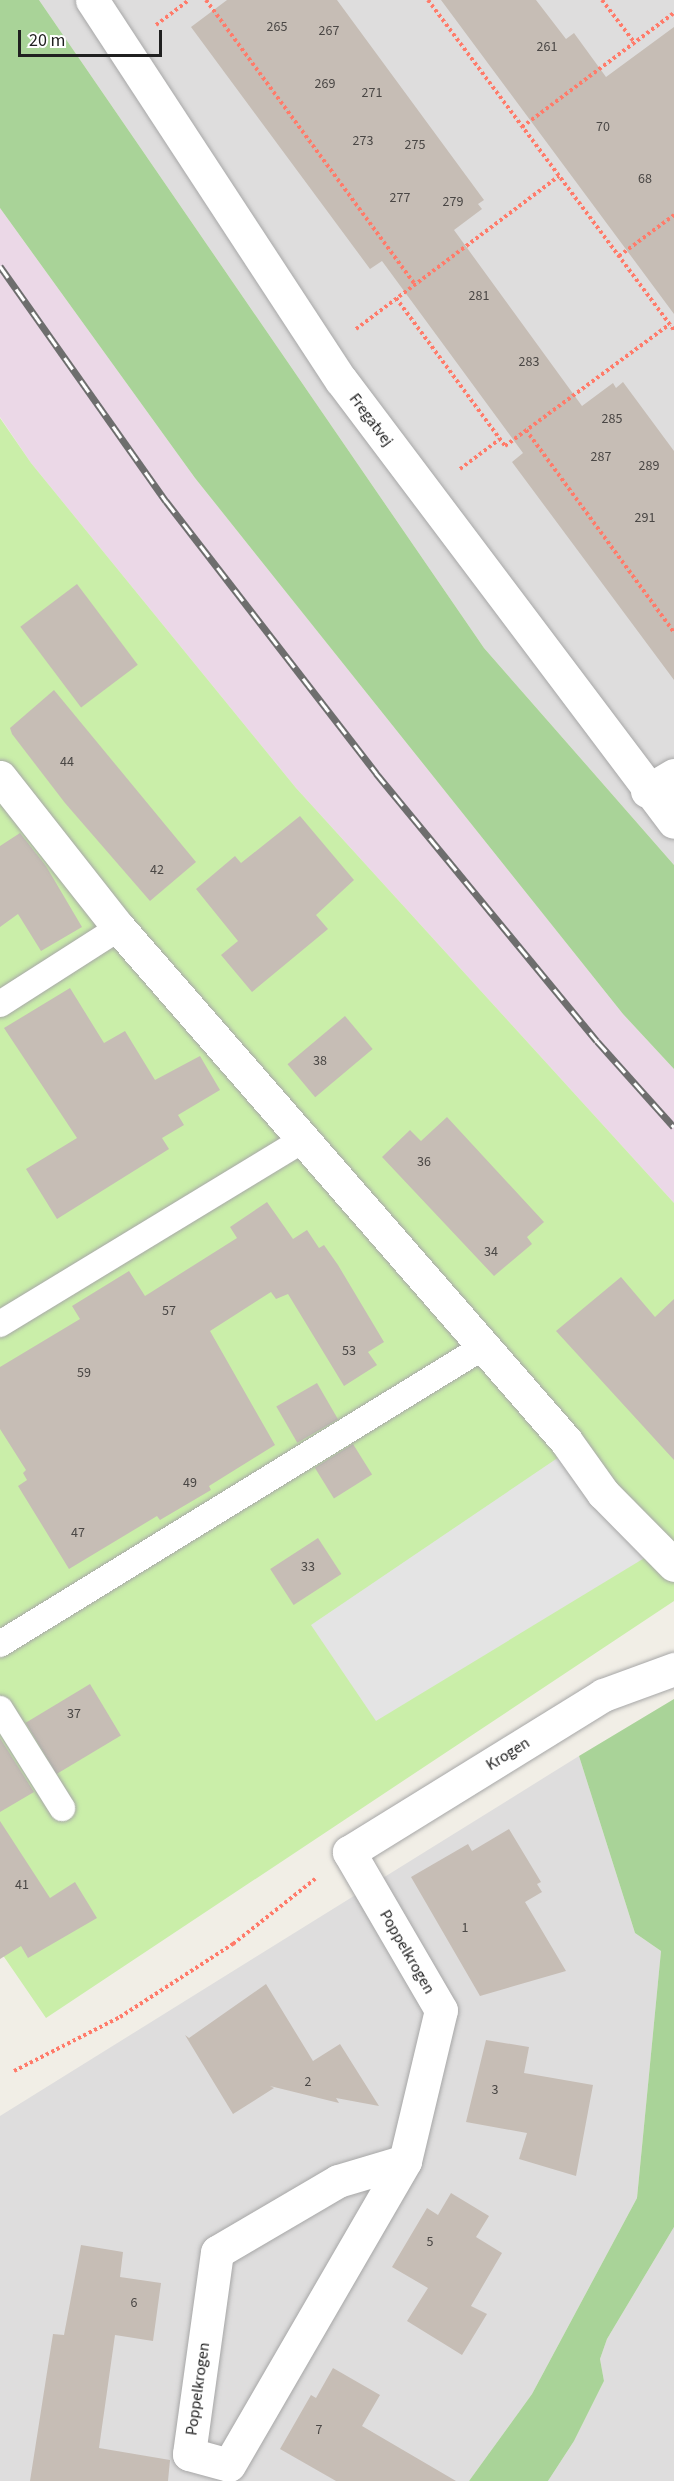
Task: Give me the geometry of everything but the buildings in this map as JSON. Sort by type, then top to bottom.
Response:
[{"type":"street","name":"Fregatvej","points":[[92,0],[324,353],[427,495],[661,783],[674,822]]},
{"type":"street","points":[[0,777],[119,928],[566,1441],[603,1493],[674,1565]]},
{"type":"street","name":"Krogen","points":[[349,1852],[603,1695],[674,1669]]},
{"type":"street","name":"Poppelkrogen","points":[[349,1852],[441,2010],[405,2161],[229,2465],[189,2454],[216,2252],[338,2181],[405,2161]]},
{"type":"lane","points":[[0,1004],[119,928]]},
{"type":"lane","points":[[0,1324],[303,1140]]},
{"type":"lane","points":[[0,1644],[483,1347]]},
{"type":"lane","points":[[0,1709],[62,1808]]},
{"type":"path","points":[[206,0],[416,284]]},
{"type":"path","points":[[428,0],[674,330]]},
{"type":"path","points":[[602,0],[634,42]]},
{"type":"path","points":[[522,127],[674,13]]},
{"type":"path","points":[[324,353],[559,176]]},
{"type":"path","points":[[619,256],[674,215]]},
{"type":"path","points":[[396,298],[505,446],[670,324]]},
{"type":"path","points":[[526,430],[674,632]]},
{"type":"path","points":[[427,495],[501,439]]},
{"type":"path","points":[[14,2071],[120,2017],[233,1944],[349,1852]]},
{"type":"shaded area","points":[[39,0],[674,0],[674,865],[484,648]]},
{"type":"shaded area","points":[[0,208],[195,478],[623,1014],[674,1069],[674,1203],[296,788],[31,463],[0,417]]},
{"type":"shaded area","points":[[559,1457],[651,1554],[376,1721],[311,1625]]},
{"type":"shaded area","points":[[579,1756],[635,1933],[661,1951],[637,2198],[532,2394],[469,2481],[0,2481],[0,2116]]},
{"type":"shaded area","points":[[674,2227],[674,2481],[548,2481],[574,2441],[604,2381],[600,2359],[607,2339]]},
{"type":"green space","points":[[0,0],[39,0],[484,648],[674,865],[674,1069],[623,1014],[195,478],[0,208]]},
{"type":"green space","points":[[0,418],[31,463],[296,788],[674,1203],[674,1601],[46,2018],[0,1951]]},
{"type":"green space","points":[[674,1699],[674,2227],[607,2339],[600,2359],[604,2381],[574,2441],[548,2481],[469,2481],[532,2394],[637,2198],[661,1951],[635,1933],[579,1756]]},
{"type":"railway","points":[[0,266],[166,501],[376,773],[597,1041],[674,1127]]}]
